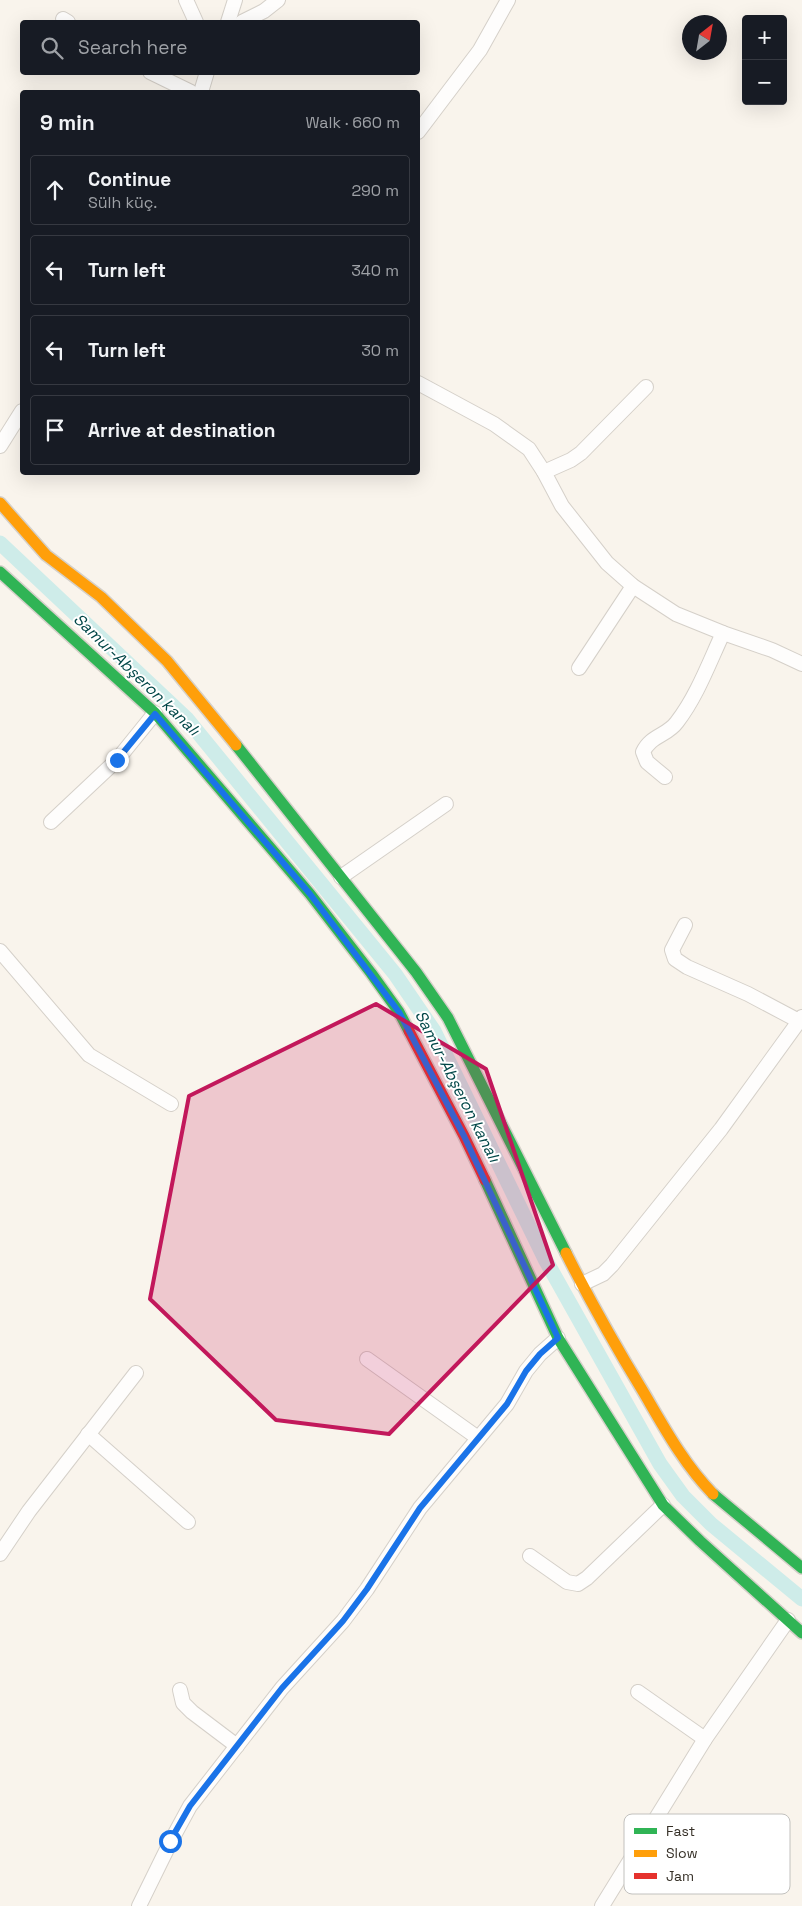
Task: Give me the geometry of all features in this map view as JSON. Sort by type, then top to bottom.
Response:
[{"type":"street","points":[[186,0],[195,20]]},
{"type":"street","points":[[229,20],[235,0]]},
{"type":"street","points":[[249,20],[278,0]]},
{"type":"street","points":[[420,129],[480,50],[508,0]]},
{"type":"street","points":[[156,75],[187,90]]},
{"type":"street","points":[[202,90],[206,75]]},
{"type":"street","points":[[420,384],[494,424],[529,449],[562,506],[607,563],[633,586],[676,614],[772,650],[802,664]]},
{"type":"street","points":[[544,472],[571,460],[581,453],[646,387]]},
{"type":"street","points":[[0,446],[20,414]]},
{"type":"street","points":[[0,503],[30,540],[46,555],[102,597],[190,686],[422,980],[448,1018],[582,1284],[609,1335],[672,1443],[695,1475],[717,1498],[802,1568]]},
{"type":"street","points":[[0,572],[155,714],[310,894],[399,1012],[464,1136],[558,1338],[642,1474],[664,1505],[700,1541],[802,1633]]},
{"type":"street","points":[[579,668],[633,586]]},
{"type":"street","points":[[665,778],[648,762],[643,752],[647,743],[676,724],[690,703],[723,633]]},
{"type":"street","points":[[51,822],[117,760],[155,714]]},
{"type":"street","points":[[341,877],[446,804]]},
{"type":"street","points":[[582,1284],[603,1274],[612,1265],[721,1129],[801,1019],[687,967],[675,959],[672,950],[685,925]]},
{"type":"street","points":[[0,951],[89,1055],[171,1104]]},
{"type":"street","points":[[139,1906],[170,1841],[190,1806],[282,1688],[343,1621],[367,1589],[420,1508],[507,1404],[526,1371],[540,1354],[558,1338]]},
{"type":"street","points":[[367,1359],[478,1438]]},
{"type":"street","points":[[0,1554],[29,1511],[136,1373]]},
{"type":"street","points":[[88,1434],[188,1522]]},
{"type":"street","points":[[530,1556],[567,1582],[578,1584],[587,1578],[664,1505]]},
{"type":"street","points":[[659,1814],[705,1739],[788,1620]]},
{"type":"street","points":[[180,1690],[183,1703],[192,1712],[237,1746]]},
{"type":"street","points":[[638,1692],[705,1739]]},
{"type":"street","points":[[602,1906],[624,1870]]},
{"type":"highlighted area","points":[[376,1004],[486,1069],[553,1265],[389,1434],[276,1420],[150,1299],[189,1096]]},
{"type":"waterway","name":"Samur-Abşeron kanalı","points":[[0,543],[187,719],[395,974],[434,1031],[545,1259],[660,1464],[683,1496],[711,1524],[802,1599]]},
{"type":"traffic: fast","points":[[0,572],[155,713],[310,894],[371,973],[399,1012],[409,1031]]},
{"type":"traffic: fast","points":[[236,745],[416,972],[448,1018],[566,1253]]},
{"type":"traffic: fast","points":[[485,1180],[558,1338],[663,1505],[802,1633]]},
{"type":"traffic: fast","points":[[713,1494],[802,1568]]},
{"type":"traffic: slow","points":[[0,503],[46,555],[101,597],[167,661],[236,745]]},
{"type":"traffic: slow","points":[[566,1253],[584,1289],[667,1433],[693,1471],[713,1494]]},
{"type":"traffic: jam","points":[[409,1031],[485,1180]]},
{"type":"route","points":[[117,760],[155,714],[310,894],[371,973],[399,1012],[464,1136],[558,1338],[540,1354],[526,1371],[507,1404],[420,1508],[367,1589],[343,1621],[282,1688],[190,1806],[170,1841]]}]
